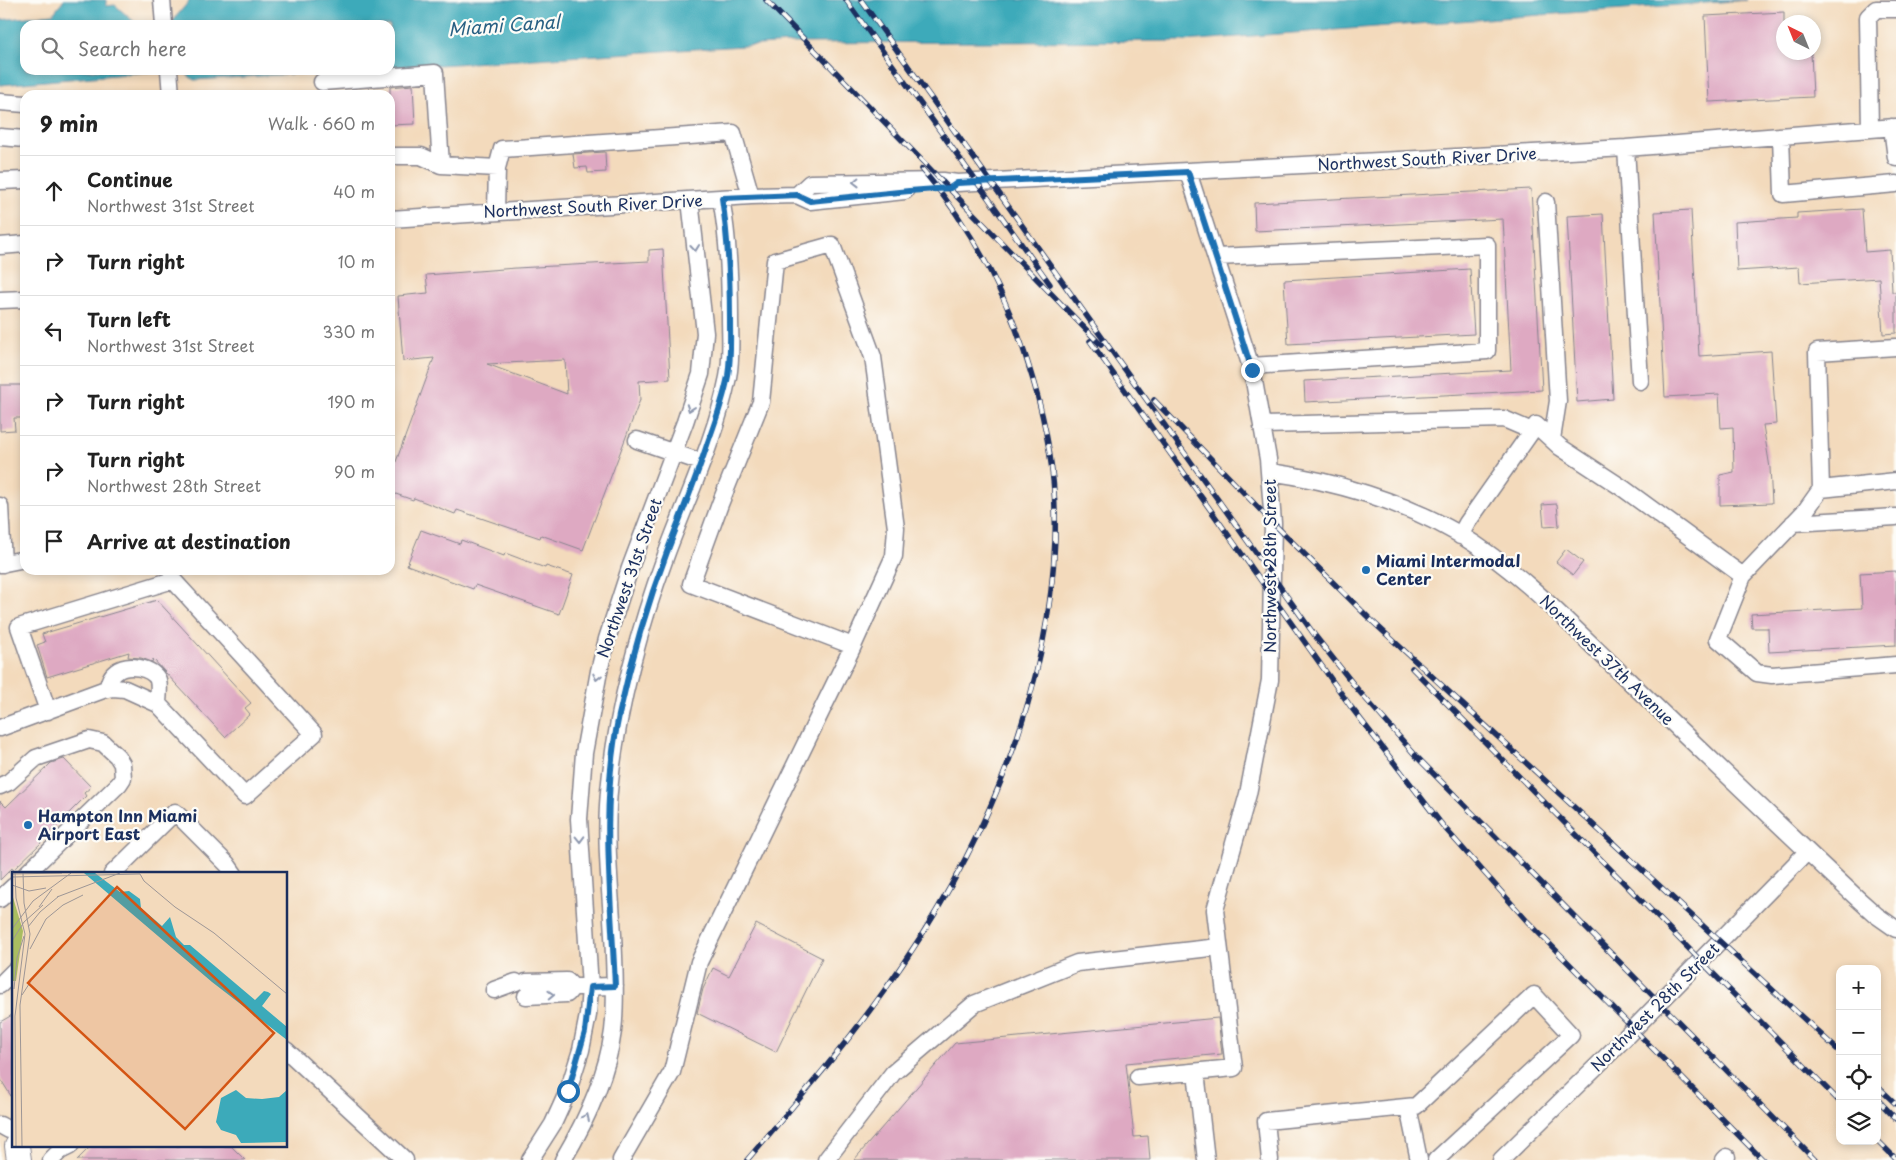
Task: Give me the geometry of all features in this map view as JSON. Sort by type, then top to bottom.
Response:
[{"type":"highway","points":[[15,1148],[19,1160]]},
{"type":"street","points":[[162,0],[164,20]]},
{"type":"street","points":[[1870,128],[1868,17],[1876,9],[1896,9]]},
{"type":"street","points":[[322,82],[435,73],[442,165]]},
{"type":"street","points":[[169,75],[171,90]]},
{"type":"street","points":[[0,102],[20,104]]},
{"type":"street","points":[[1894,127],[1896,158]]},
{"type":"street","name":"Northwest South River Drive","points":[[395,219],[750,196],[797,195],[810,183],[943,181],[957,183],[1188,172],[1626,148],[1894,127]]},
{"type":"street","points":[[496,211],[497,168],[502,149],[733,133],[750,196]]},
{"type":"street","points":[[1781,136],[1783,194],[1896,184]]},
{"type":"street","points":[[0,137],[20,139]]},
{"type":"street","points":[[1626,148],[1640,381]]},
{"type":"street","points":[[395,156],[421,156],[442,165],[497,168]]},
{"type":"street","name":"Northwest 28th Street","points":[[1188,172],[1251,366],[1270,472],[1273,524],[1270,680],[1248,794],[1215,910],[1234,1068],[1196,1072]]},
{"type":"street","points":[[0,181],[20,180]]},
{"type":"street","name":"Northwest 31st Street","points":[[563,1160],[577,1136],[603,1074],[614,1029],[615,986],[607,838],[609,784],[616,733],[627,682],[651,598],[723,399],[731,354],[726,228],[722,198]]},
{"type":"street","name":"Northwest 31st Street","points":[[530,1160],[553,1124],[568,1091],[585,1032],[590,987],[579,820],[588,724],[599,671],[630,568],[695,395],[701,374],[705,333],[690,200]]},
{"type":"street","points":[[1546,202],[1558,401],[1552,439]]},
{"type":"street","points":[[0,246],[20,244]]},
{"type":"street","points":[[621,1160],[672,1072],[699,962],[853,646],[894,556],[896,528],[873,357],[832,245],[775,262],[761,402],[720,504],[691,584],[853,646]]},
{"type":"street","points":[[1216,257],[1487,245],[1487,351],[1251,366]]},
{"type":"street","points":[[0,300],[20,299]]},
{"type":"street","points":[[1896,347],[1817,352],[1821,489],[1806,510],[1743,576],[1718,639],[1757,673],[1772,675],[1896,665]]},
{"type":"street","points":[[1263,425],[1504,419],[1532,431]]},
{"type":"street","points":[[1460,536],[1467,523],[1536,425],[1560,447],[1624,489],[1743,576]]},
{"type":"street","points":[[637,440],[701,462]]},
{"type":"street","name":"Northwest 37th Avenue","points":[[1270,472],[1326,482],[1428,518],[1460,536],[1508,569],[1530,587],[1807,852],[1876,915],[1896,929]]},
{"type":"street","points":[[1821,489],[1896,481]]},
{"type":"street","points":[[0,506],[1,564],[20,560]]},
{"type":"street","points":[[1793,523],[1896,517]]},
{"type":"street","points":[[0,728],[48,711],[107,689],[124,689],[158,704],[245,796],[314,734],[173,580],[19,627],[48,711]]},
{"type":"street","points":[[107,689],[111,678],[120,669],[135,667],[145,669],[153,672],[157,679],[159,686],[158,704]]},
{"type":"street","points":[[0,786],[9,782],[36,758],[89,740],[103,743],[117,756],[122,764],[123,778],[119,784],[28,872]]},
{"type":"street","points":[[114,872],[175,812],[232,872]]},
{"type":"street","name":"Northwest 28th Street","points":[[1501,1160],[1611,1052],[1807,852]]},
{"type":"street","points":[[0,899],[12,888]]},
{"type":"street","points":[[826,1160],[894,1073],[974,1004],[1077,962],[1219,947]]},
{"type":"street","points":[[0,985],[12,972]]},
{"type":"street","points":[[521,989],[567,994],[573,987],[615,986]]},
{"type":"street","points":[[1270,1160],[1266,1121],[1416,1106],[1534,995],[1571,1035],[1436,1160]]},
{"type":"street","points":[[288,1052],[405,1160]]},
{"type":"street","points":[[1138,1077],[1196,1072],[1206,1160]]},
{"type":"street","points":[[1408,1107],[1419,1160]]},
{"type":"street","points":[[51,1160],[66,1148]]},
{"type":"water","points":[[64,0],[106,0],[106,6],[115,5],[132,20],[20,20],[20,75],[115,75],[0,85],[0,20],[53,14]]},
{"type":"water","name":"Miami Canal","points":[[190,0],[1747,0],[1183,41],[791,43],[395,68],[395,20],[173,20]]},
{"type":"water","points":[[188,75],[278,75],[194,80]]},
{"type":"building","points":[[1784,12],[1784,15],[1776,15],[1776,60],[1811,60],[1813,97],[1709,102],[1705,16]]},
{"type":"building","points":[[413,85],[415,124],[395,125],[395,90],[390,90],[390,87]]},
{"type":"building","points":[[605,152],[606,172],[588,173],[587,167],[575,168],[573,154]]},
{"type":"building","points":[[1531,189],[1542,390],[1305,402],[1304,381],[1511,370],[1503,219],[1255,231],[1254,203]]},
{"type":"building","points":[[1862,209],[1865,252],[1890,250],[1892,292],[1896,292],[1896,333],[1883,334],[1879,278],[1800,283],[1799,267],[1737,271],[1735,222],[1797,218],[1797,213]]},
{"type":"building","points":[[1691,210],[1699,356],[1771,351],[1776,424],[1763,425],[1770,468],[1772,503],[1720,505],[1720,475],[1734,472],[1733,427],[1721,428],[1719,394],[1665,397],[1655,212]]},
{"type":"building","points":[[1603,214],[1613,399],[1577,402],[1567,216]]},
{"type":"building","points":[[663,249],[670,379],[639,381],[640,400],[583,550],[541,535],[540,538],[457,510],[455,514],[414,498],[413,500],[395,494],[395,464],[434,358],[403,361],[398,296],[428,293],[426,275],[649,261],[649,250]],"holes":[[[565,360],[567,394],[487,364]]]},
{"type":"building","points":[[1470,269],[1474,334],[1288,344],[1284,280]]},
{"type":"building","points":[[0,385],[20,385],[20,418],[14,418],[15,430],[0,431]]},
{"type":"building","points":[[1557,504],[1559,526],[1544,527],[1542,505]]},
{"type":"building","points":[[421,530],[460,544],[461,540],[504,556],[505,553],[545,568],[546,566],[573,575],[559,614],[475,585],[473,589],[407,565]]},
{"type":"building","points":[[1566,549],[1583,562],[1573,575],[1556,562]]},
{"type":"building","points":[[1896,571],[1896,645],[1769,652],[1768,628],[1752,628],[1751,614],[1862,608],[1860,573]]},
{"type":"building","points":[[157,600],[251,703],[245,708],[250,714],[225,737],[153,659],[152,662],[141,658],[128,657],[129,652],[47,677],[37,645],[45,642],[42,634]]},
{"type":"building","name":"Hampton Inn Miami Airport East","points":[[64,759],[91,787],[84,793],[86,796],[41,843],[0,880],[0,801],[6,807],[51,763]]},
{"type":"building","points":[[756,924],[822,958],[776,1052],[697,1013],[703,989],[713,968],[729,976]]},
{"type":"building","points":[[12,1015],[12,1098],[0,1078],[0,1022]]},
{"type":"building","points":[[1218,1018],[1222,1054],[1126,1063],[1134,1137],[1148,1136],[1150,1160],[854,1160],[955,1043]]},
{"type":"building","points":[[89,1148],[233,1148],[245,1160],[77,1160]]},
{"type":"railway","points":[[766,0],[1101,345]]},
{"type":"railway","points":[[846,0],[1050,284]]},
{"type":"railway","points":[[861,0],[1316,637],[1358,690],[1417,757],[1815,1160]]},
{"type":"railway","points":[[747,1160],[868,1013],[918,941],[950,888],[978,834],[1023,720],[1039,660],[1050,600],[1055,539],[1055,499],[1047,439],[1033,380],[1014,323],[989,268],[958,217],[922,169]]},
{"type":"railway","points":[[1090,341],[1351,707],[1443,826],[1527,921],[1763,1160]]},
{"type":"railway","points":[[1154,400],[1273,523],[1372,621],[1836,1048]]},
{"type":"railway","points":[[1412,668],[1838,1100]]},
{"type":"railway","points":[[1881,1090],[1896,1104]]},
{"type":"railway","points":[[1878,1100],[1896,1119]]},
{"type":"railway","points":[[1881,1144],[1896,1159]]},
{"type":"place","name":"Miami Intermodal Center","points":[[1366,570]]},
{"type":"place","name":"Hampton Inn Miami Airport East","points":[[28,825]]},
{"type":"route","points":[[568,1091],[585,1032],[590,987],[615,986],[607,814],[614,748],[627,682],[651,598],[713,428],[723,399],[728,376],[731,354],[730,302],[726,223],[722,198],[797,195],[810,201],[950,188],[957,183],[1188,172],[1252,370]]}]
